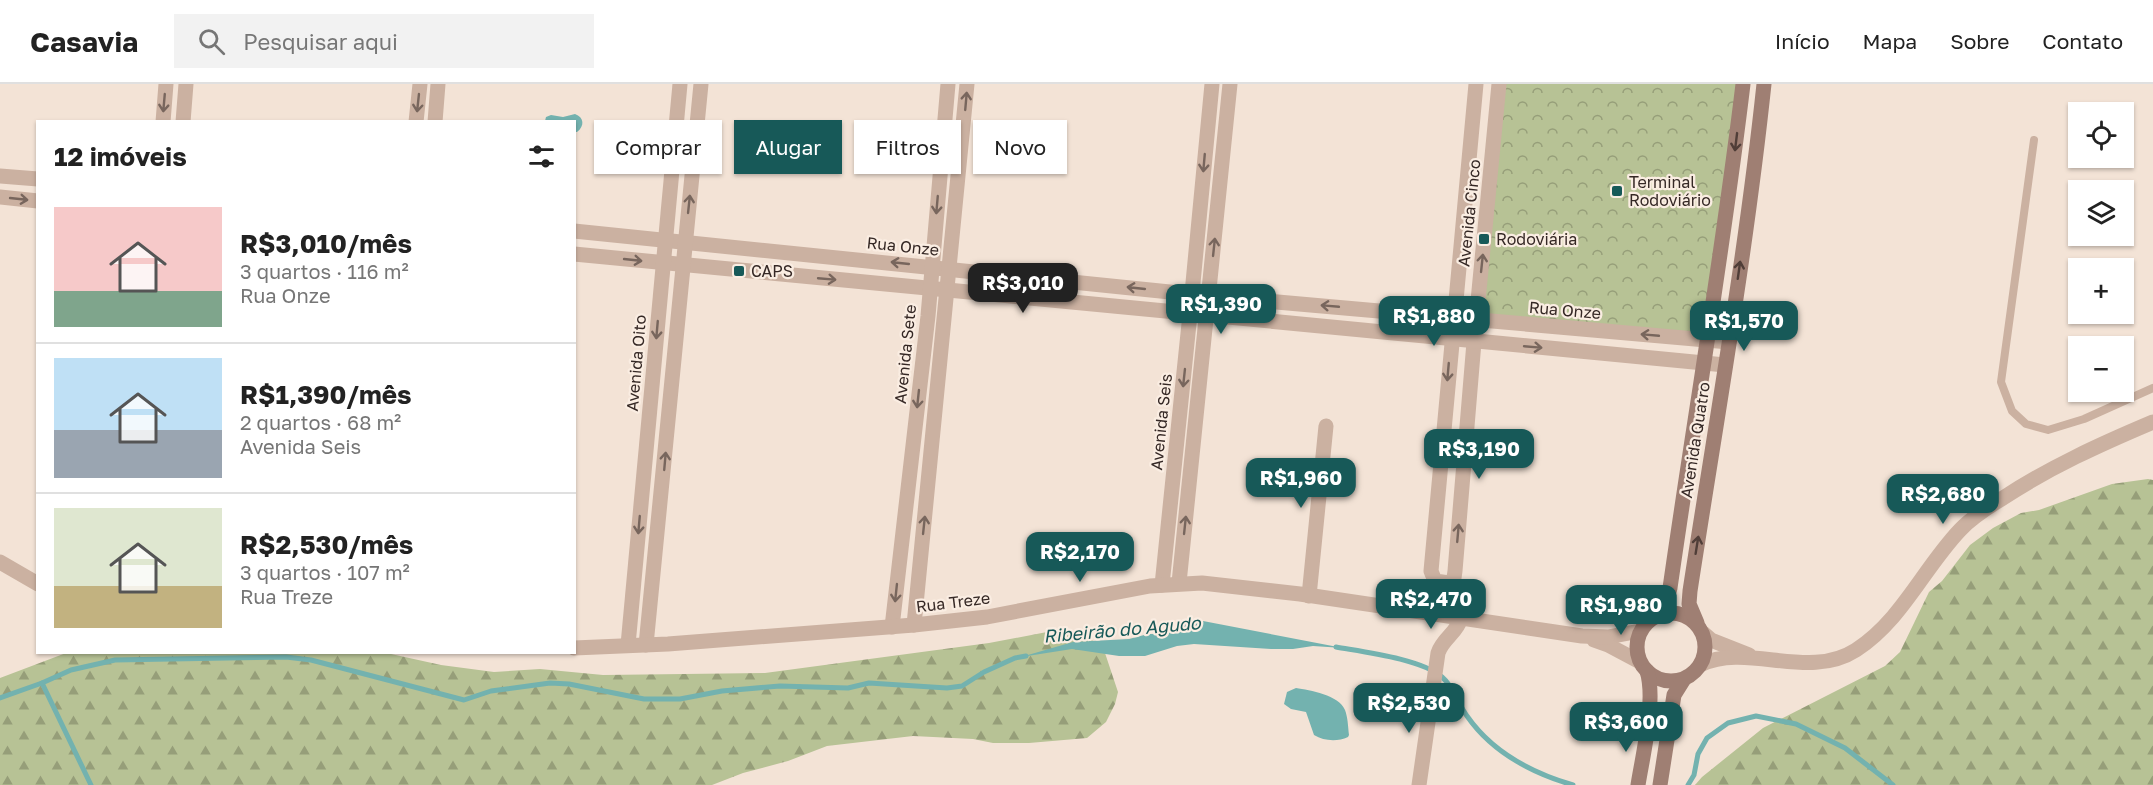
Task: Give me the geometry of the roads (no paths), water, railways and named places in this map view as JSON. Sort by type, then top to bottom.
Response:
[{"type":"main road","name":"Avenida Quatro","points":[[1656,616],[1667,600],[1670,588],[1702,363],[1727,209],[1743,84]]},
{"type":"main road","name":"Avenida Quatro","points":[[1700,628],[1689,604],[1690,591],[1729,342],[1764,84]]},
{"type":"main road","points":[[1691,441],[1712,444]]},
{"type":"main road","points":[[1686,474],[1707,479]]},
{"type":"main road","points":[[1638,785],[1651,690],[1637,652],[1640,631],[1656,616],[1676,612],[1687,616],[1700,628],[1706,641],[1705,653],[1694,673],[1684,679],[1666,681],[1655,677],[1644,666]]},
{"type":"main road","points":[[1660,785],[1674,695],[1684,679]]},
{"type":"street","points":[[163,120],[166,84]]},
{"type":"street","points":[[183,120],[186,84]]},
{"type":"street","points":[[416,120],[420,84]]},
{"type":"street","points":[[435,120],[438,84]]},
{"type":"street","name":"Avenida Oito","points":[[628,645],[680,84]]},
{"type":"street","points":[[646,645],[701,84]]},
{"type":"street","name":"Avenida Sete","points":[[892,627],[930,289],[948,84]]},
{"type":"street","points":[[914,625],[967,84]]},
{"type":"street","name":"Avenida Seis","points":[[1162,585],[1212,84]]},
{"type":"street","points":[[1179,583],[1230,84]]},
{"type":"street","name":"Avenida Cinco","points":[[1476,84],[1431,571],[1435,581],[1443,584],[1449,584],[1454,578],[1455,571],[1476,320],[1500,84]]},
{"type":"street","points":[[1207,137],[1224,139]]},
{"type":"street","points":[[0,176],[36,179]]},
{"type":"street","points":[[0,197],[36,201]]},
{"type":"street","name":"Rua Onze","points":[[576,231],[1209,296],[1729,342]]},
{"type":"street","points":[[576,254],[1725,365]]},
{"type":"street","points":[[1700,665],[1725,659],[1758,658],[1801,663],[1823,662],[1855,651],[1892,619],[1951,540],[1978,515],[2022,485],[2092,447],[2153,422]]},
{"type":"street","points":[[1309,596],[1326,426]]},
{"type":"street","points":[[1177,438],[1194,441]]},
{"type":"street","points":[[1173,478],[1190,481]]},
{"type":"street","points":[[0,562],[36,583]]},
{"type":"street","name":"Rua Treze","points":[[576,648],[646,645],[914,625],[987,617],[1179,583],[1219,584],[1582,636],[1608,637],[1640,631]]},
{"type":"street","points":[[1419,785],[1438,653],[1444,640],[1456,629],[1461,618]]},
{"type":"street","points":[[1700,628],[1711,640],[1758,658]]},
{"type":"street","name":"Rua Treze","points":[[1582,636],[1608,645],[1644,666]]},
{"type":"lane","points":[[2034,140],[2001,382],[2012,411],[2026,424],[2048,430],[2084,419],[2153,388]]},
{"type":"water","points":[[575,114],[580,117],[581,127],[576,132],[576,120],[545,120],[551,115],[563,117]]},
{"type":"water","points":[[1203,621],[1343,648],[1313,646],[1271,649],[1194,644],[1177,646],[1145,656],[1119,656],[1072,649],[1021,657],[1073,642],[1129,639],[1148,634],[1166,634],[1186,623]]},
{"type":"water","points":[[1296,688],[1324,694],[1342,705],[1347,716],[1348,737],[1331,740],[1314,735],[1306,712],[1291,709],[1284,704],[1287,692]]},
{"type":"waterway","name":"Ribeirão do Agudo","points":[[1336,647],[1392,657],[1421,665],[1433,671],[1450,686],[1464,711],[1488,740],[1514,760],[1573,785]]},
{"type":"waterway","name":"Ribeirão do Agudo","points":[[0,698],[71,670],[115,660],[286,657],[311,660],[464,700],[491,691],[550,683],[569,684],[644,699],[680,699],[722,691],[780,686],[848,688],[869,683],[947,688],[962,686],[984,672],[1015,658],[1026,656]]},
{"type":"waterway","points":[[42,683],[91,785]]},
{"type":"waterway","name":"Ribeirão do Agudo","points":[[1688,785],[1694,775],[1698,754],[1707,738],[1728,723],[1756,716],[1796,724],[1845,748],[1893,785]]},
{"type":"place","name":"Terminal Rodoviário","points":[[1617,191]]},
{"type":"place","name":"Rodoviária","points":[[1484,239]]},
{"type":"place","name":"CAPS","points":[[739,271]]}]
